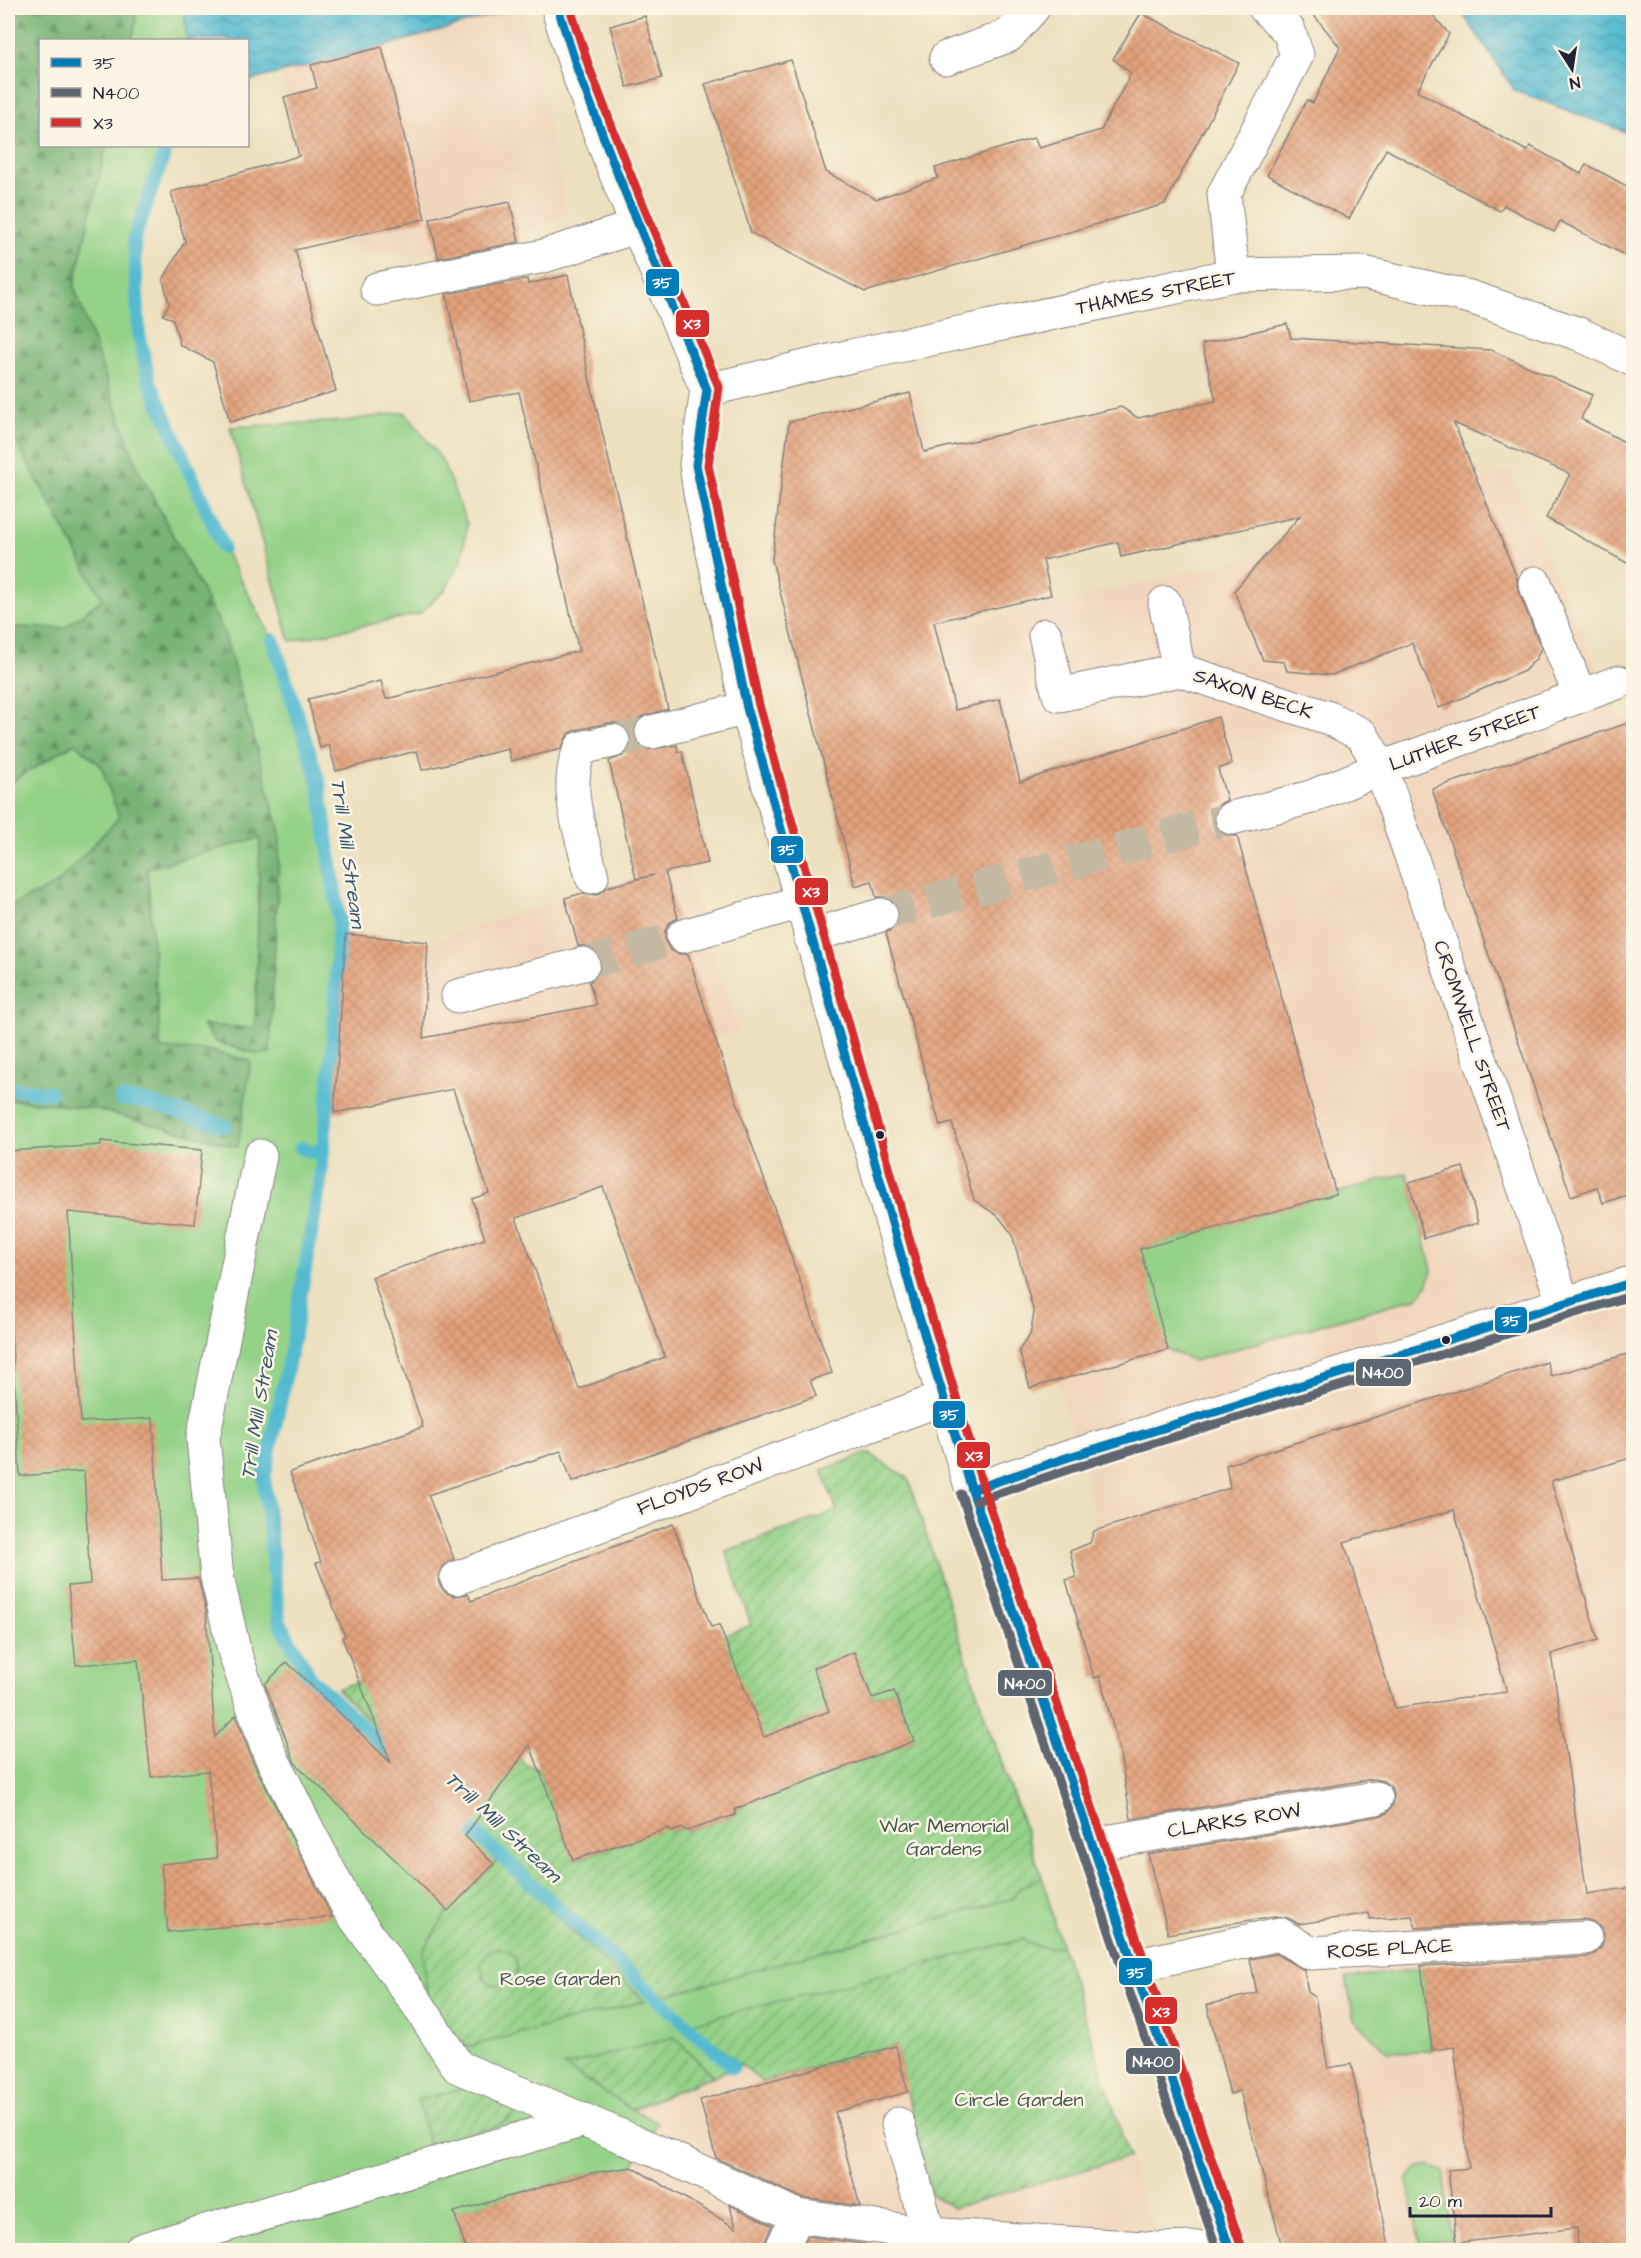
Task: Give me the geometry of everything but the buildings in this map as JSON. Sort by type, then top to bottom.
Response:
[{"type":"street","points":[[946,58],[1008,36],[1033,8]]},
{"type":"street","points":[[1233,275],[1224,194],[1297,55],[1289,31],[1265,8]]},
{"type":"street","points":[[260,1156],[203,1438],[217,1576],[235,1654],[270,1752],[349,1909],[417,2003],[458,2067],[584,2120],[797,2216],[929,2234],[1159,2249],[1229,2249],[972,1490],[810,936],[747,708],[696,465],[708,390],[639,226],[578,71],[559,13]]},
{"type":"street","points":[[377,289],[544,256],[639,226]]},
{"type":"street","name":"THAMES STREET","points":[[708,390],[851,356],[1233,275],[1364,273],[1470,297],[1579,334],[1634,360]]},
{"type":"street","points":[[1535,583],[1580,696]]},
{"type":"street","points":[[1165,603],[1179,670]]},
{"type":"street","name":"SAXON BECK","points":[[1045,635],[1059,695],[1179,670],[1329,718],[1362,735],[1381,768]]},
{"type":"street","name":"LUTHER STREET","points":[[1232,818],[1311,797],[1381,768],[1619,682]]},
{"type":"street","points":[[652,732],[747,708]]},
{"type":"street","points":[[592,877],[571,783],[573,764],[581,748],[614,741]]},
{"type":"street","name":"CROMWELL STREET","points":[[1381,768],[1564,1305]]},
{"type":"street","points":[[683,936],[801,902]]},
{"type":"street","points":[[810,936],[881,915]]},
{"type":"street","points":[[458,996],[583,964]]},
{"type":"street","points":[[972,1490],[1066,1458],[1633,1284]]},
{"type":"street","name":"FLOYDS ROW","points":[[457,1578],[944,1398]]},
{"type":"street","name":"CLARKS ROW","points":[[1093,1844],[1376,1798]]},
{"type":"street","name":"ROSE PLACE","points":[[1132,1966],[1279,1934],[1310,1953],[1585,1938]]},
{"type":"street","points":[[141,2250],[584,2120]]},
{"type":"street","points":[[898,2124],[929,2234]]},
{"type":"street","points":[[781,2250],[797,2216]]},
{"type":"shaded area","points":[[523,8],[567,213],[535,229],[413,256],[319,244],[280,73]]},
{"type":"shaded area","points":[[919,391],[974,622],[1225,564],[1509,470],[1620,720],[1633,716],[1633,1928],[1316,1940],[1278,1915],[1168,1934],[1145,1844],[1132,1826],[1125,1782],[1127,1782],[1106,1674],[1094,1678],[1066,1580],[1076,1577],[1070,1551],[1090,1543],[1094,1531],[1092,1500],[1057,1381],[1030,1388],[1019,1350],[1030,1335],[1034,1313],[1012,1235],[940,1126],[876,897],[855,886],[772,560],[789,422]]},
{"type":"shaded area","points":[[687,868],[739,1032],[327,1115],[339,934],[429,942],[565,898]]},
{"type":"shaded area","points":[[1633,1946],[1633,2250],[1283,2250],[1240,2092],[1230,2094],[1200,1980]]},
{"type":"shaded area","points":[[1070,1977],[1159,2250],[466,2250],[454,2212],[591,2173],[631,2109],[743,2064]]},
{"type":"green space","name":"War Memorial Gardens","points":[[8,8],[184,8],[187,39],[39,39],[39,147],[167,147],[134,239],[139,334],[149,380],[223,547],[273,640],[319,782],[339,920],[333,1044],[320,1182],[292,1345],[264,1478],[279,1621],[311,1679],[549,1902],[993,1738],[1042,1877],[1070,1977],[743,2064],[632,2109],[657,2122],[632,2167],[591,2173],[455,2212],[466,2250],[8,2250]]},
{"type":"green space","points":[[8,8],[135,8],[136,23],[132,39],[39,39],[39,147],[106,147],[74,286],[137,467],[224,632],[280,832],[270,1053],[257,1054],[216,1042],[202,1025],[255,1028],[260,838],[147,868],[161,1049],[207,1050],[251,1061],[238,1147],[96,1109],[8,1099],[8,907],[57,884],[119,817],[101,766],[75,743],[8,784],[8,627],[64,628],[102,599],[8,426]]},
{"type":"green space","points":[[405,412],[442,460],[467,524],[462,559],[445,590],[419,614],[290,641],[230,427],[344,421]]},
{"type":"green space","points":[[1407,1173],[1432,1270],[1427,1286],[1418,1297],[1194,1361],[1168,1350],[1125,1253]]},
{"type":"green space","name":"War Memorial Gardens","points":[[868,1453],[908,1478],[992,1738],[1042,1877],[1018,1889],[1014,1898],[663,1996],[558,1899],[549,1902],[337,1689],[390,1670],[517,1752],[524,1764],[539,1769],[574,1860],[630,1841],[662,1809],[671,1832],[683,1828],[687,1831],[735,1815],[735,1809],[913,1741],[894,1691],[872,1698],[854,1652],[813,1668],[830,1715],[813,1721],[808,1719],[800,1723],[799,1727],[736,1751],[723,1636],[751,1625],[726,1551],[837,1511],[822,1470]]},
{"type":"green space","name":"Rose Garden","points":[[498,1860],[645,2001],[467,2047],[440,2022],[427,1998],[423,1950],[448,1911]],"holes":[[[498,1948],[514,1957],[516,1973],[508,1984],[496,1986],[485,1980],[480,1963],[487,1953]]]},
{"type":"green space","name":"Circle Garden","points":[[1023,1939],[1042,1947],[1062,1946],[1129,2157],[953,2208],[931,2194],[896,2046],[761,2082],[693,2023]]},
{"type":"green space","points":[[1422,1969],[1432,2051],[1387,2052],[1354,2019],[1346,1978]]},
{"type":"green space","points":[[674,2037],[713,2076],[631,2109],[564,2066]]},
{"type":"green space","points":[[476,2085],[516,2098],[513,2116],[495,2127],[429,2144],[418,2100]]},
{"type":"green space","points":[[1427,2166],[1443,2171],[1452,2240],[1420,2244],[1407,2181],[1414,2170]]},
{"type":"water","points":[[184,8],[518,8],[382,47],[249,81],[249,39],[187,39]]},
{"type":"water","points":[[1459,8],[1633,8],[1633,135],[1515,91]]},
{"type":"waterway","name":"Trill Mill Stream","points":[[167,147],[134,239],[139,334],[149,380],[223,547]]},
{"type":"waterway","name":"Trill Mill Stream","points":[[273,640],[319,782],[339,920],[333,1044],[320,1182],[292,1345],[264,1478],[279,1621],[311,1679],[397,1759]]},
{"type":"waterway","points":[[8,1088],[50,1093]]},
{"type":"waterway","points":[[121,1099],[146,1102],[226,1126]]},
{"type":"waterway","points":[[301,1148],[323,1155]]},
{"type":"waterway","name":"Trill Mill Stream","points":[[457,1816],[733,2067]]},
{"type":"tunnel","points":[[613,741],[652,732]]},
{"type":"tunnel","points":[[881,915],[1232,818]]},
{"type":"tunnel","points":[[583,964],[683,936]]},
{"type":"transit line","name":"35","points":[[558,8],[578,71],[618,175],[707,390],[696,465],[747,708],[912,1294],[972,1490],[1230,2250]]},
{"type":"transit line","name":"X3","points":[[570,8],[589,67],[629,171],[719,387],[708,465],[759,705],[924,1291],[983,1486],[1241,2246]]},
{"type":"transit line","name":"35","points":[[972,1490],[1066,1458],[1634,1282]]},
{"type":"transit line","name":"N400","points":[[976,1501],[1070,1469],[1634,1295]]},
{"type":"transit line","name":"N400","points":[[961,1494],[1217,2250]]}]
